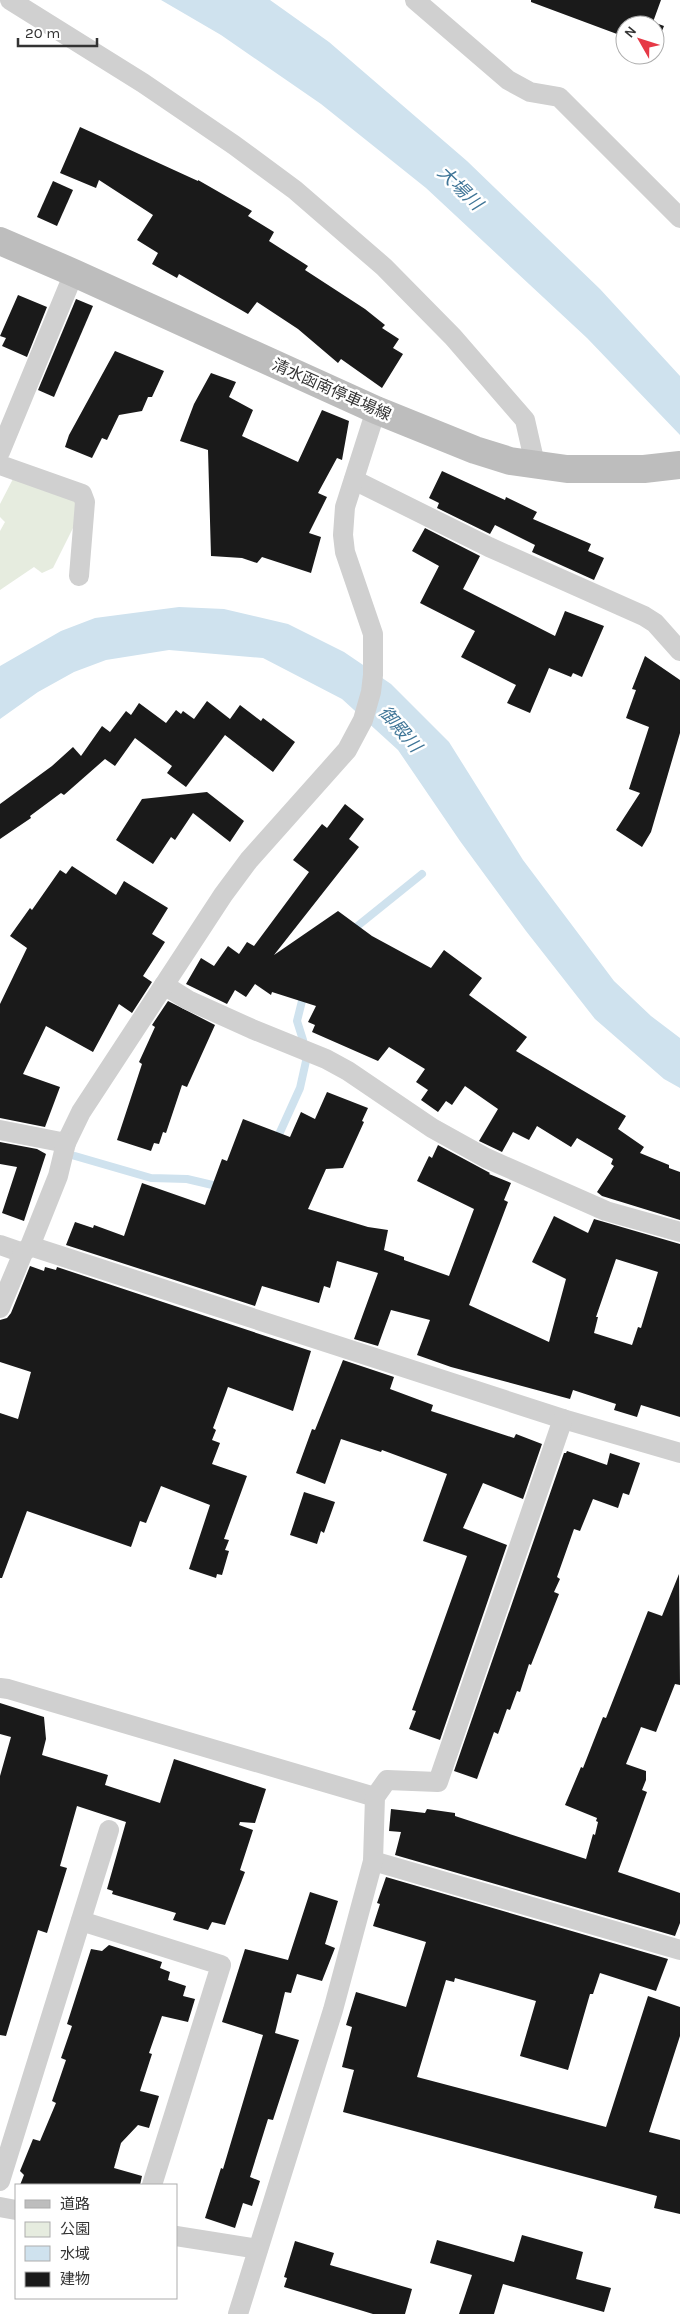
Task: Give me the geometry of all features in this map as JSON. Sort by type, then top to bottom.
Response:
[{"type":"main road","name":"清水函南停車場線","points":[[0,241],[376,410],[475,450],[510,461],[583,470],[644,469],[680,465]]},
{"type":"street","points":[[10,0],[143,84],[234,145],[295,190],[384,267],[453,337],[525,420],[535,464]]},
{"type":"street","points":[[415,0],[508,80],[530,92],[559,97],[680,218]]},
{"type":"street","points":[[0,452],[74,273]]},
{"type":"street","points":[[0,1308],[58,1176],[66,1143],[81,1112],[218,902],[249,860],[347,750],[364,720],[371,692],[373,634],[345,552],[343,535],[345,507],[376,410]]},
{"type":"street","points":[[0,465],[82,494],[85,502],[80,576]]},
{"type":"street","points":[[354,480],[489,547],[644,616],[655,623],[680,651]]},
{"type":"street","points":[[164,985],[188,1000],[348,1071],[432,1128],[486,1158],[606,1211],[680,1232]]},
{"type":"street","points":[[0,1130],[66,1143]]},
{"type":"street","points":[[0,1245],[26,1250],[563,1419],[680,1453]]},
{"type":"street","points":[[238,2314],[333,2010],[373,1861],[375,1797],[387,1780],[438,1782],[563,1419]]},
{"type":"street","points":[[0,1688],[8,1688],[375,1797]]},
{"type":"street","points":[[0,2180],[109,1830]]},
{"type":"street","points":[[373,1861],[680,1950]]},
{"type":"street","points":[[81,1920],[221,1965],[152,2184]]},
{"type":"street","points":[[0,2207],[15,2210]]},
{"type":"street","points":[[178,2236],[258,2250]]},
{"type":"green space","points":[[15,475],[77,497],[79,528],[73,528],[53,568],[42,573],[34,567],[0,590],[0,531],[5,522],[0,517],[0,504]]},
{"type":"water","name":"大場川","points":[[161,0],[270,0],[329,42],[467,161],[600,289],[680,376],[680,435],[587,338],[426,188],[321,104],[221,35]]},
{"type":"water","name":"御殿川","points":[[179,607],[224,609],[288,624],[344,652],[391,684],[449,742],[523,860],[614,981],[651,1016],[680,1038],[680,1088],[664,1079],[595,1019],[526,931],[460,841],[398,750],[342,699],[263,658],[169,650],[106,660],[74,672],[38,692],[0,719],[0,666],[61,631],[95,618]]},
{"type":"building","points":[[531,0],[661,0],[656,15],[615,15],[615,33],[531,2]]},
{"type":"building","points":[[80,127],[198,180],[252,211],[248,216],[274,232],[269,241],[308,266],[305,270],[365,309],[385,325],[382,328],[399,339],[393,348],[403,354],[382,388],[341,359],[338,363],[298,329],[257,302],[248,314],[179,274],[177,278],[152,264],[158,253],[137,240],[153,215],[99,180],[96,188],[60,173]]},
{"type":"building","points":[[53,181],[73,190],[57,226],[37,217]]},
{"type":"building","points":[[18,295],[47,307],[27,357],[2,346],[6,338],[0,336]]},
{"type":"building","points":[[76,299],[93,306],[54,397],[38,390]]},
{"type":"building","points":[[115,351],[164,371],[152,397],[148,397],[142,411],[119,415],[107,440],[102,438],[92,458],[65,447],[69,435]]},
{"type":"building","points":[[211,373],[236,382],[229,397],[253,410],[242,436],[298,462],[322,410],[349,421],[342,460],[337,458],[318,493],[327,497],[309,533],[321,537],[311,573],[262,557],[257,563],[242,558],[211,556],[208,450],[180,441],[194,404]]},
{"type":"building","points":[[442,471],[505,500],[506,497],[537,512],[533,519],[591,544],[588,551],[604,558],[594,580],[532,552],[535,545],[495,525],[490,534],[437,508],[439,503],[429,498]]},
{"type":"building","points":[[425,528],[480,556],[463,589],[555,636],[565,611],[604,626],[582,677],[573,673],[571,677],[549,668],[530,713],[507,703],[516,685],[461,657],[475,631],[420,603],[439,566],[412,551]]},
{"type":"building","points":[[645,656],[680,680],[680,733],[651,832],[642,847],[616,830],[640,793],[629,789],[649,727],[626,718],[636,690],[632,689]]},
{"type":"building","points":[[207,701],[230,719],[240,705],[261,721],[263,718],[295,742],[273,772],[225,735],[186,787],[167,773],[172,766],[135,738],[115,766],[105,759],[64,795],[61,793],[30,816],[31,818],[0,839],[0,804],[52,766],[73,747],[81,756],[102,726],[110,732],[126,711],[131,715],[139,703],[166,723],[176,710],[181,714],[183,711],[194,719]]},
{"type":"building","points":[[207,792],[244,821],[230,842],[193,813],[175,840],[171,837],[153,864],[116,840],[142,799]]},
{"type":"building","points":[[345,804],[364,819],[349,839],[359,847],[274,955],[338,911],[372,936],[431,968],[444,950],[482,978],[469,995],[527,1037],[516,1051],[626,1116],[618,1129],[644,1147],[640,1153],[669,1165],[669,1168],[680,1172],[680,1220],[602,1196],[597,1192],[614,1166],[611,1164],[613,1159],[577,1138],[571,1147],[537,1126],[529,1140],[513,1132],[502,1152],[479,1141],[498,1109],[465,1086],[452,1105],[446,1101],[438,1112],[421,1100],[428,1090],[416,1082],[425,1069],[389,1047],[378,1061],[312,1032],[315,1025],[308,1022],[316,1006],[272,992],[271,995],[255,984],[246,997],[235,990],[227,1004],[186,984],[201,958],[214,966],[228,946],[239,954],[247,942],[254,946],[309,872],[293,860],[322,824],[327,828]]},
{"type":"building","points":[[72,866],[116,895],[124,881],[168,908],[152,934],[165,942],[143,976],[152,982],[132,1013],[119,1004],[93,1052],[46,1026],[23,1074],[60,1087],[45,1127],[0,1118],[0,1004],[27,948],[10,936],[30,908],[32,910],[60,870],[66,874]]},
{"type":"building","points":[[168,1001],[215,1025],[187,1087],[182,1085],[166,1133],[163,1132],[159,1144],[154,1143],[151,1151],[117,1140],[142,1064],[139,1062],[155,1027],[152,1025]]},
{"type":"building","points":[[327,1092],[368,1108],[362,1121],[364,1122],[343,1168],[326,1169],[308,1209],[368,1227],[388,1230],[384,1250],[404,1257],[404,1260],[449,1276],[474,1209],[417,1181],[429,1156],[432,1158],[438,1145],[489,1174],[511,1183],[504,1200],[508,1202],[469,1305],[549,1342],[566,1279],[532,1262],[554,1216],[588,1233],[594,1219],[680,1244],[680,1417],[641,1405],[637,1417],[614,1410],[616,1404],[573,1390],[570,1399],[451,1367],[417,1355],[430,1320],[391,1310],[378,1346],[354,1339],[378,1273],[337,1261],[330,1288],[324,1286],[319,1303],[262,1286],[255,1306],[66,1245],[75,1222],[93,1228],[94,1225],[124,1236],[142,1183],[205,1205],[222,1159],[227,1161],[243,1119],[290,1137],[301,1112],[315,1119]],"holes":[[[616,1259],[658,1272],[641,1328],[638,1327],[632,1345],[594,1333],[598,1317],[596,1317]]]},
{"type":"building","points":[[0,1142],[37,1149],[46,1154],[24,1221],[2,1213],[17,1167],[0,1164]]},
{"type":"building","points":[[30,1266],[44,1271],[45,1267],[56,1270],[57,1267],[311,1351],[293,1411],[228,1387],[213,1428],[216,1430],[212,1440],[220,1443],[212,1464],[247,1476],[224,1539],[229,1540],[225,1550],[229,1551],[222,1575],[217,1574],[216,1578],[189,1569],[210,1505],[161,1486],[146,1523],[140,1521],[131,1547],[27,1511],[2,1578],[0,1578],[0,1413],[18,1419],[31,1372],[0,1362],[0,1320],[7,1318],[11,1313]]},
{"type":"building","points":[[343,1360],[394,1377],[390,1389],[433,1405],[431,1411],[514,1438],[516,1434],[542,1444],[523,1499],[483,1483],[463,1528],[507,1545],[440,1740],[409,1729],[416,1711],[412,1710],[467,1556],[423,1541],[447,1474],[382,1450],[381,1452],[341,1439],[325,1484],[296,1473],[312,1429],[315,1430]]},
{"type":"building","points":[[567,1451],[607,1465],[610,1453],[640,1463],[629,1495],[623,1493],[618,1508],[593,1499],[580,1531],[574,1529],[557,1577],[560,1579],[554,1592],[559,1594],[531,1665],[529,1664],[520,1692],[517,1691],[510,1710],[507,1709],[498,1734],[494,1732],[477,1779],[454,1771],[564,1453]]},
{"type":"building","points":[[304,1492],[335,1502],[324,1533],[321,1531],[317,1544],[290,1535]]},
{"type":"building","points":[[679,1574],[680,1685],[675,1684],[656,1732],[641,1727],[626,1764],[646,1771],[646,1780],[642,1790],[647,1792],[618,1872],[680,1893],[680,1923],[675,1936],[395,1855],[401,1832],[389,1831],[391,1809],[425,1813],[427,1809],[455,1813],[455,1816],[586,1859],[593,1834],[595,1835],[597,1818],[565,1805],[581,1767],[583,1768],[603,1717],[606,1718],[648,1611],[662,1616]]},
{"type":"building","points":[[0,1703],[44,1717],[46,1739],[42,1755],[108,1775],[105,1785],[160,1803],[174,1759],[266,1789],[255,1823],[240,1822],[239,1825],[253,1830],[240,1870],[245,1872],[225,1925],[212,1922],[208,1930],[173,1920],[176,1913],[112,1894],[113,1891],[107,1889],[126,1822],[77,1806],[60,1866],[67,1868],[47,1933],[38,1930],[6,2036],[0,2035],[0,1776],[11,1737],[0,1734]]},
{"type":"building","points":[[386,1877],[668,1959],[656,1991],[600,1973],[593,1994],[590,1994],[568,2070],[520,2056],[536,2001],[455,1978],[454,1982],[446,1980],[417,2077],[606,2127],[648,1996],[680,2007],[680,2036],[649,2132],[680,2140],[680,2214],[654,2208],[657,2196],[343,2112],[354,2070],[342,2067],[352,2027],[346,2025],[356,1992],[406,2007],[426,1942],[373,1926],[380,1904],[377,1903]]},
{"type":"building","points":[[310,1892],[338,1901],[325,1944],[335,1948],[322,1981],[297,1974],[291,1993],[285,1992],[275,2033],[299,2040],[273,2120],[268,2119],[250,2177],[260,2181],[252,2206],[243,2203],[235,2228],[205,2218],[221,2168],[223,2169],[263,2035],[222,2022],[245,1949],[288,1960]]},
{"type":"building","points":[[109,1945],[162,1962],[160,1968],[170,1972],[168,1980],[186,1986],[183,1996],[195,1999],[188,2022],[162,2016],[149,2053],[152,2054],[140,2091],[159,2096],[149,2128],[138,2125],[121,2143],[114,2168],[142,2176],[140,2184],[20,2184],[24,2175],[20,2171],[33,2139],[40,2141],[56,2103],[52,2101],[66,2060],[61,2058],[72,2026],[67,2024],[91,1949],[102,1951]]},
{"type":"building","points":[[522,2235],[583,2252],[576,2279],[611,2288],[604,2312],[503,2284],[494,2314],[459,2314],[472,2275],[430,2263],[437,2240],[514,2262]]},
{"type":"building","points":[[295,2241],[334,2253],[330,2265],[412,2289],[405,2314],[373,2314],[284,2287],[287,2278],[284,2277]]},
{"type":"waterway","points":[[350,932],[422,874]]},
{"type":"waterway","points":[[276,1141],[300,1088],[306,1061],[303,1040],[297,1021],[304,993]]},
{"type":"waterway","points":[[75,1156],[151,1178],[187,1179],[221,1187]]}]
